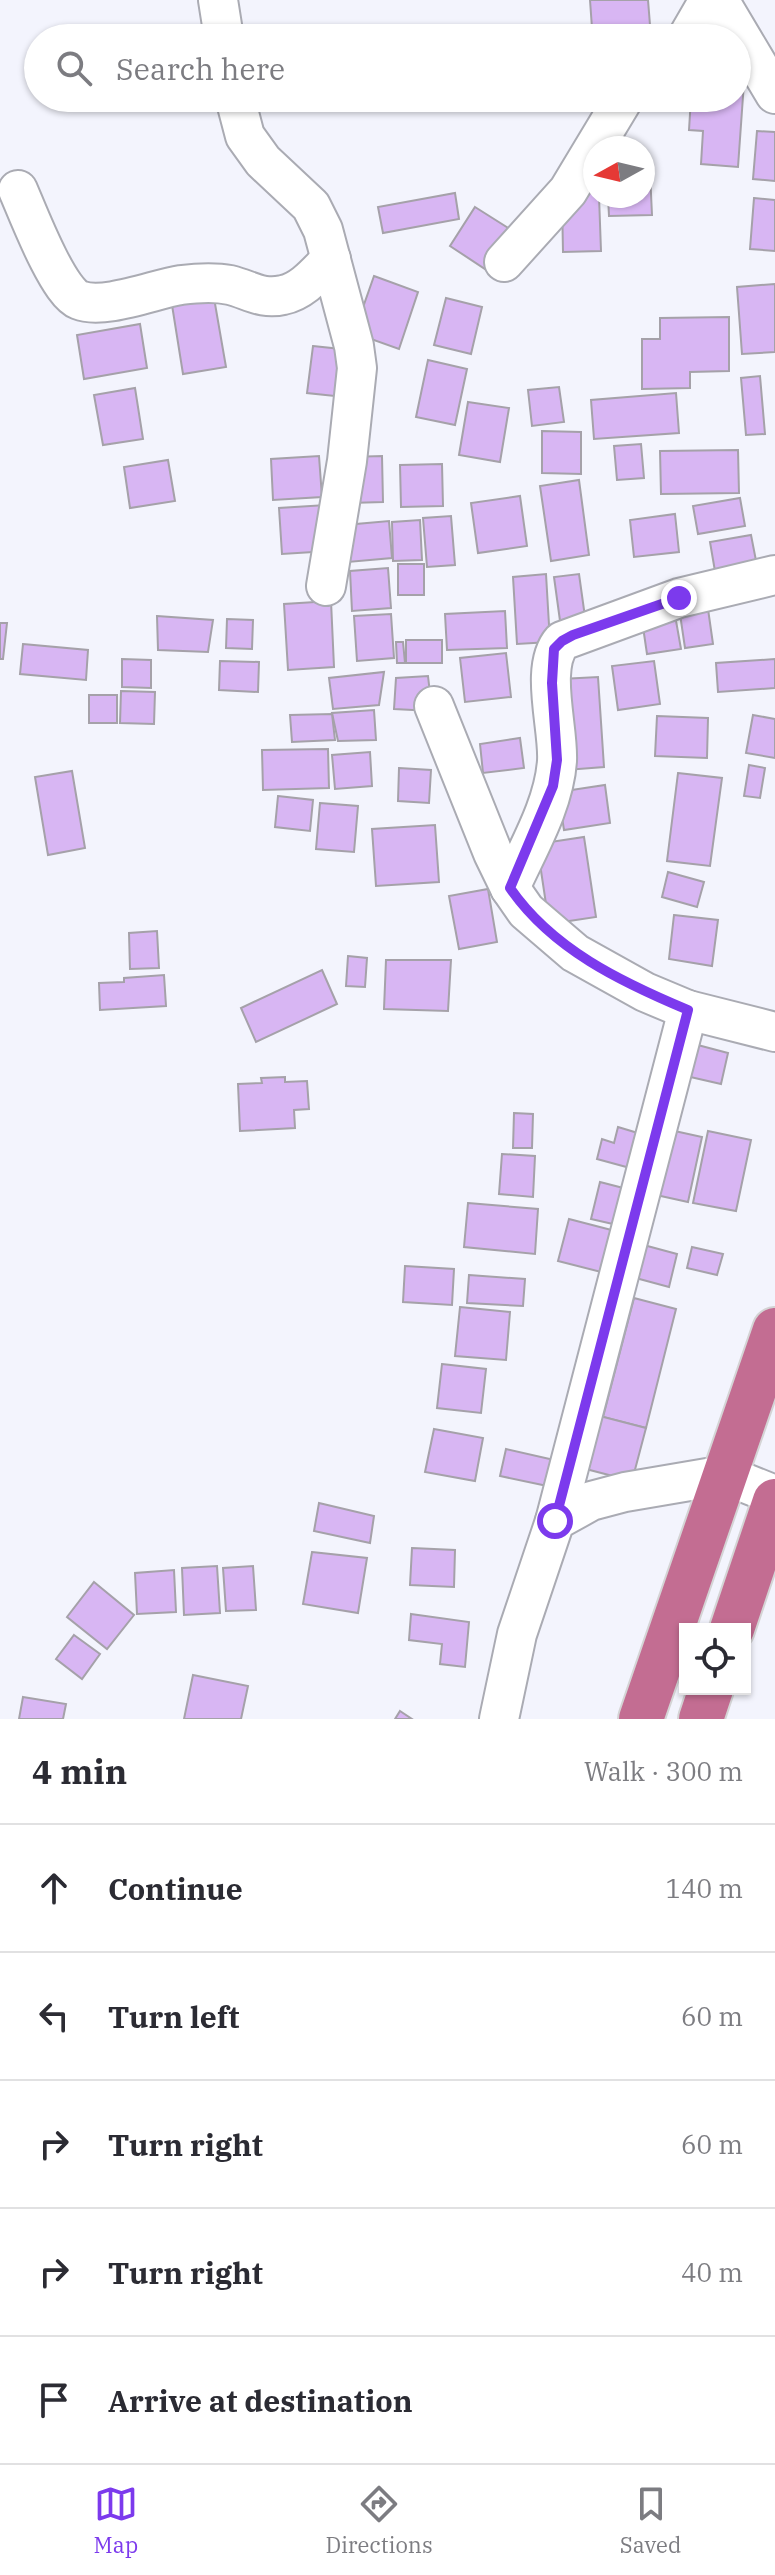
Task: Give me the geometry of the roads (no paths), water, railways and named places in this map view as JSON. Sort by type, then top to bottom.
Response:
[{"type":"highway","points":[[641,1719],[775,1330]]},
{"type":"highway","points":[[734,1623],[775,1498]]},
{"type":"highway","points":[[701,1719],[709,1695]]},
{"type":"street","points":[[218,0],[222,24]]},
{"type":"street","points":[[695,24],[709,0]]},
{"type":"street","points":[[719,0],[733,24]]},
{"type":"street","points":[[751,54],[775,94]]},
{"type":"street","points":[[239,112],[245,136],[263,161],[311,206],[323,230],[357,368],[347,461],[326,586]]},
{"type":"street","points":[[504,262],[568,191],[616,112]]},
{"type":"street","points":[[18,190],[67,293],[80,301],[98,303],[181,285],[205,283],[231,285],[267,298],[301,288],[331,259]]},
{"type":"street","points":[[510,888],[553,786],[557,760],[552,683],[554,649],[562,641],[679,598],[775,575]]},
{"type":"street","points":[[434,706],[510,888],[526,911],[575,953],[645,992],[688,1010],[775,1032]]},
{"type":"street","points":[[499,1719],[517,1634],[555,1521],[688,1010]]},
{"type":"street","points":[[555,1521],[591,1501],[725,1475],[775,1498]]}]
